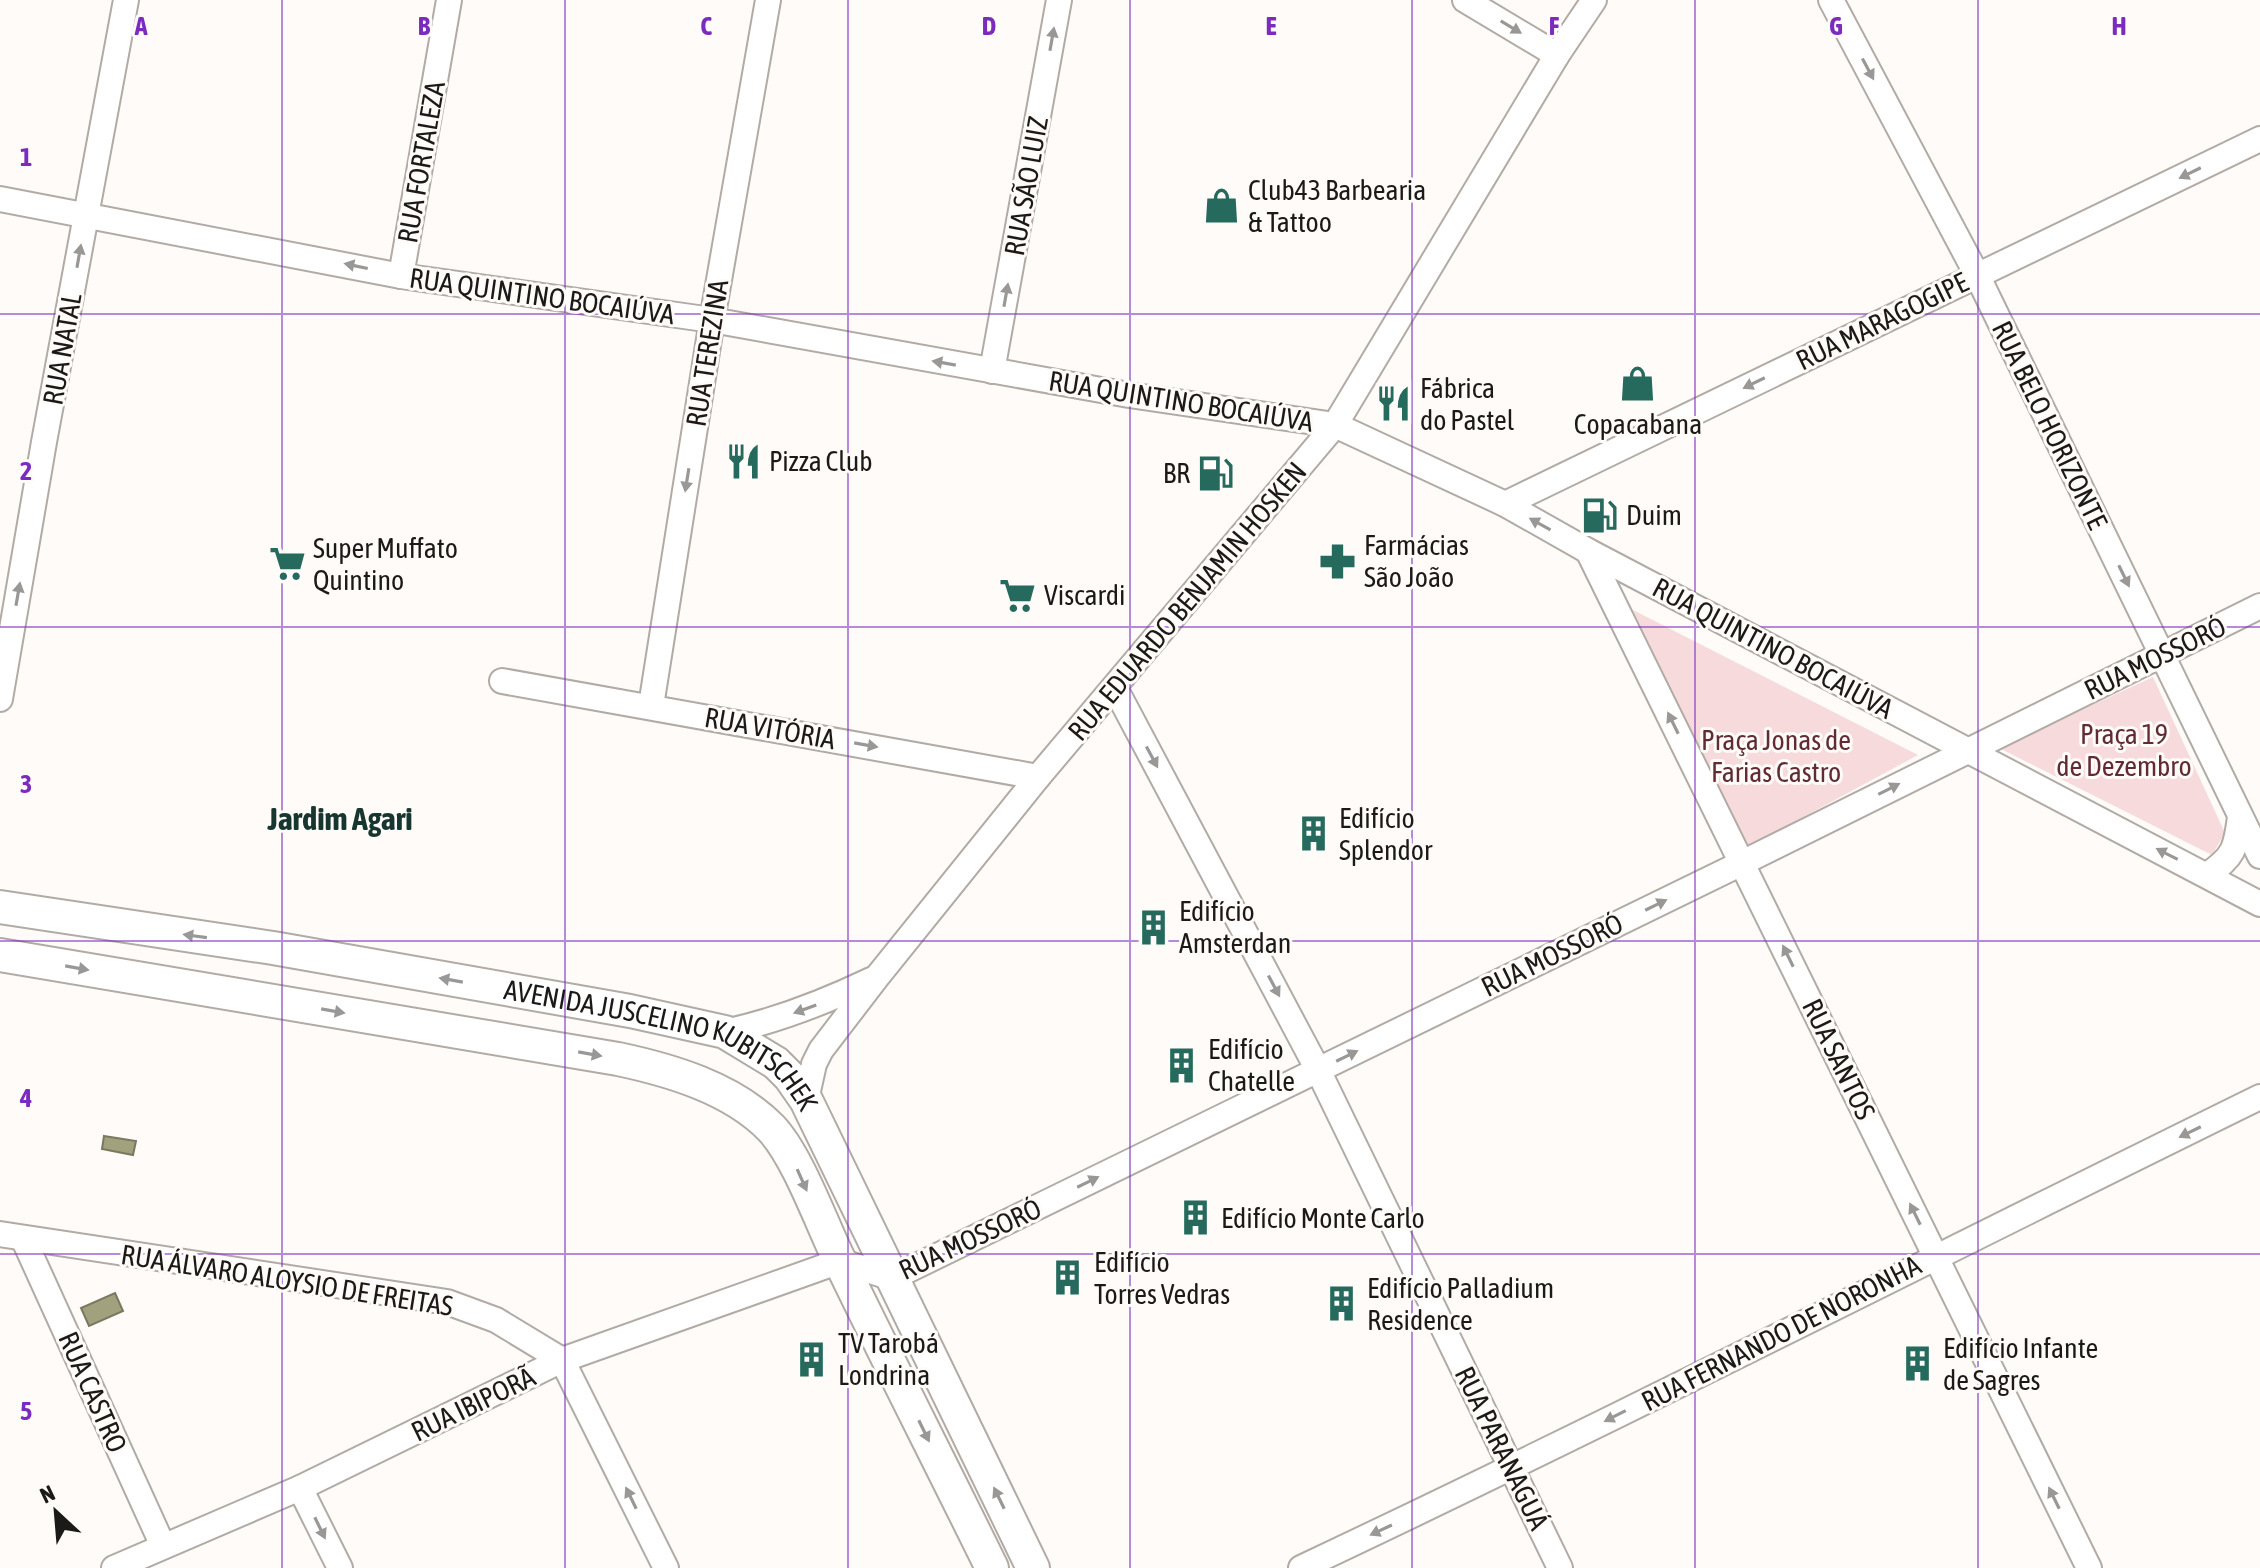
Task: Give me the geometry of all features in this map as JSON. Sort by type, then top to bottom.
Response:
[{"type":"main road","name":"AVENIDA JUSCELINO KUBITSCHEK","points":[[0,907],[273,948],[630,1011],[725,1032],[776,1063],[806,1100],[1033,1568]]},
{"type":"main road","name":"AVENIDA JUSCELINO KUBITSCHEK","points":[[0,955],[618,1059],[701,1082],[743,1107],[772,1129],[793,1161],[992,1568]]},
{"type":"main road","points":[[840,1261],[862,1218]]},
{"type":"street","name":"RUA NATAL","points":[[0,699],[126,0]]},
{"type":"street","name":"RUA FORTALEZA","points":[[401,276],[449,0]]},
{"type":"street","name":"RUA TEREZINA","points":[[651,706],[712,320],[768,0]]},
{"type":"street","name":"RUA SÃO LUIZ","points":[[992,371],[1059,0]]},
{"type":"street","points":[[1465,0],[1557,55]]},
{"type":"street","name":"RUA EDUARDO BENJAMIN HOSKEN","points":[[806,1100],[814,1064],[821,1050],[877,977],[1038,777],[1335,425],[1557,55],[1594,0]]},
{"type":"street","name":"RUA BELO HORIZONTE","points":[[1831,0],[1977,275],[2260,856]]},
{"type":"street","name":"RUA MARAGOGIPE","points":[[1505,504],[2260,139]]},
{"type":"street","name":"RUA QUINTINO BOCAIÚVA","points":[[0,199],[401,276],[712,320],[1129,395],[1335,425],[1505,504],[1588,551],[2260,904]]},
{"type":"street","name":"RUA SANTOS","points":[[1588,551],[2089,1568]]},
{"type":"street","name":"RUA MOSSORÓ","points":[[840,1261],[892,1278],[2260,606]]},
{"type":"street","name":"RUA VITÓRIA","points":[[502,681],[1038,777]]},
{"type":"street","name":"RUA PARANAGUÁ","points":[[1115,688],[1318,1070],[1560,1568]]},
{"type":"street","points":[[2207,875],[2230,857],[2240,817]]},
{"type":"street","name":"RUA EDUARDO BENJAMIN HOSKEN","points":[[725,1032],[761,1024],[828,1001],[877,977]]},
{"type":"street","name":"RUA FERNANDO DE NORONHA","points":[[1301,1568],[1511,1468],[2260,1097]]},
{"type":"street","name":"RUA ÁLVARO ALOYSIO DE FREITAS","points":[[11,1236],[447,1302],[496,1320],[562,1360]]},
{"type":"street","name":"RUA CASTRO","points":[[11,1236],[163,1546]]},
{"type":"street","name":"RUA IBIPORÃ","points":[[114,1568],[300,1488],[562,1360],[840,1261]]},
{"type":"street","points":[[562,1360],[666,1568]]},
{"type":"street","points":[[300,1488],[340,1568]]},
{"type":"green space","name":"Praça Jonas de Farias Castro","points":[[1633,610],[1918,755],[1748,847]]},
{"type":"green space","name":"Praça 19 de Dezembro","points":[[2153,677],[2225,833],[2212,855],[1999,748]]},
{"type":"shaded area","points":[[104,1136],[136,1141],[133,1155],[102,1149]]},
{"type":"shaded area","points":[[115,1293],[123,1311],[89,1326],[81,1308]]},
{"type":"place","name":"Club43 Barbearia & Tattoo","points":[[1222,206]]},
{"type":"place","name":"Copacabana","points":[[1638,384]]},
{"type":"place","name":"Fábrica do Pastel","points":[[1394,404]]},
{"type":"place","name":"Pizza Club","points":[[743,461]]},
{"type":"place","name":"BR","points":[[1216,473]]},
{"type":"place","name":"Duim","points":[[1600,515]]},
{"type":"place","name":"Farmácias São João","points":[[1338,561]]},
{"type":"place","name":"Super Muffato Quintino","points":[[287,564]]},
{"type":"place","name":"Viscardi","points":[[1018,595]]},
{"type":"place","name":"Edifício Splendor","points":[[1313,834]]},
{"type":"place","name":"Edifício Amsterdan","points":[[1153,927]]},
{"type":"place","name":"Edifício Chatelle","points":[[1182,1065]]},
{"type":"place","name":"Edifício Monte Carlo","points":[[1195,1218]]},
{"type":"place","name":"Edifício Torres Vedras","points":[[1068,1278]]},
{"type":"place","name":"Edifício Palladium Residence","points":[[1341,1304]]},
{"type":"place","name":"TV Tarobá Londrina","points":[[812,1359]]},
{"type":"place","name":"Edifício Infante de Sagres","points":[[1917,1364]]},
{"type":"district","name":"Jardim Agari","points":[[340,818]]}]
